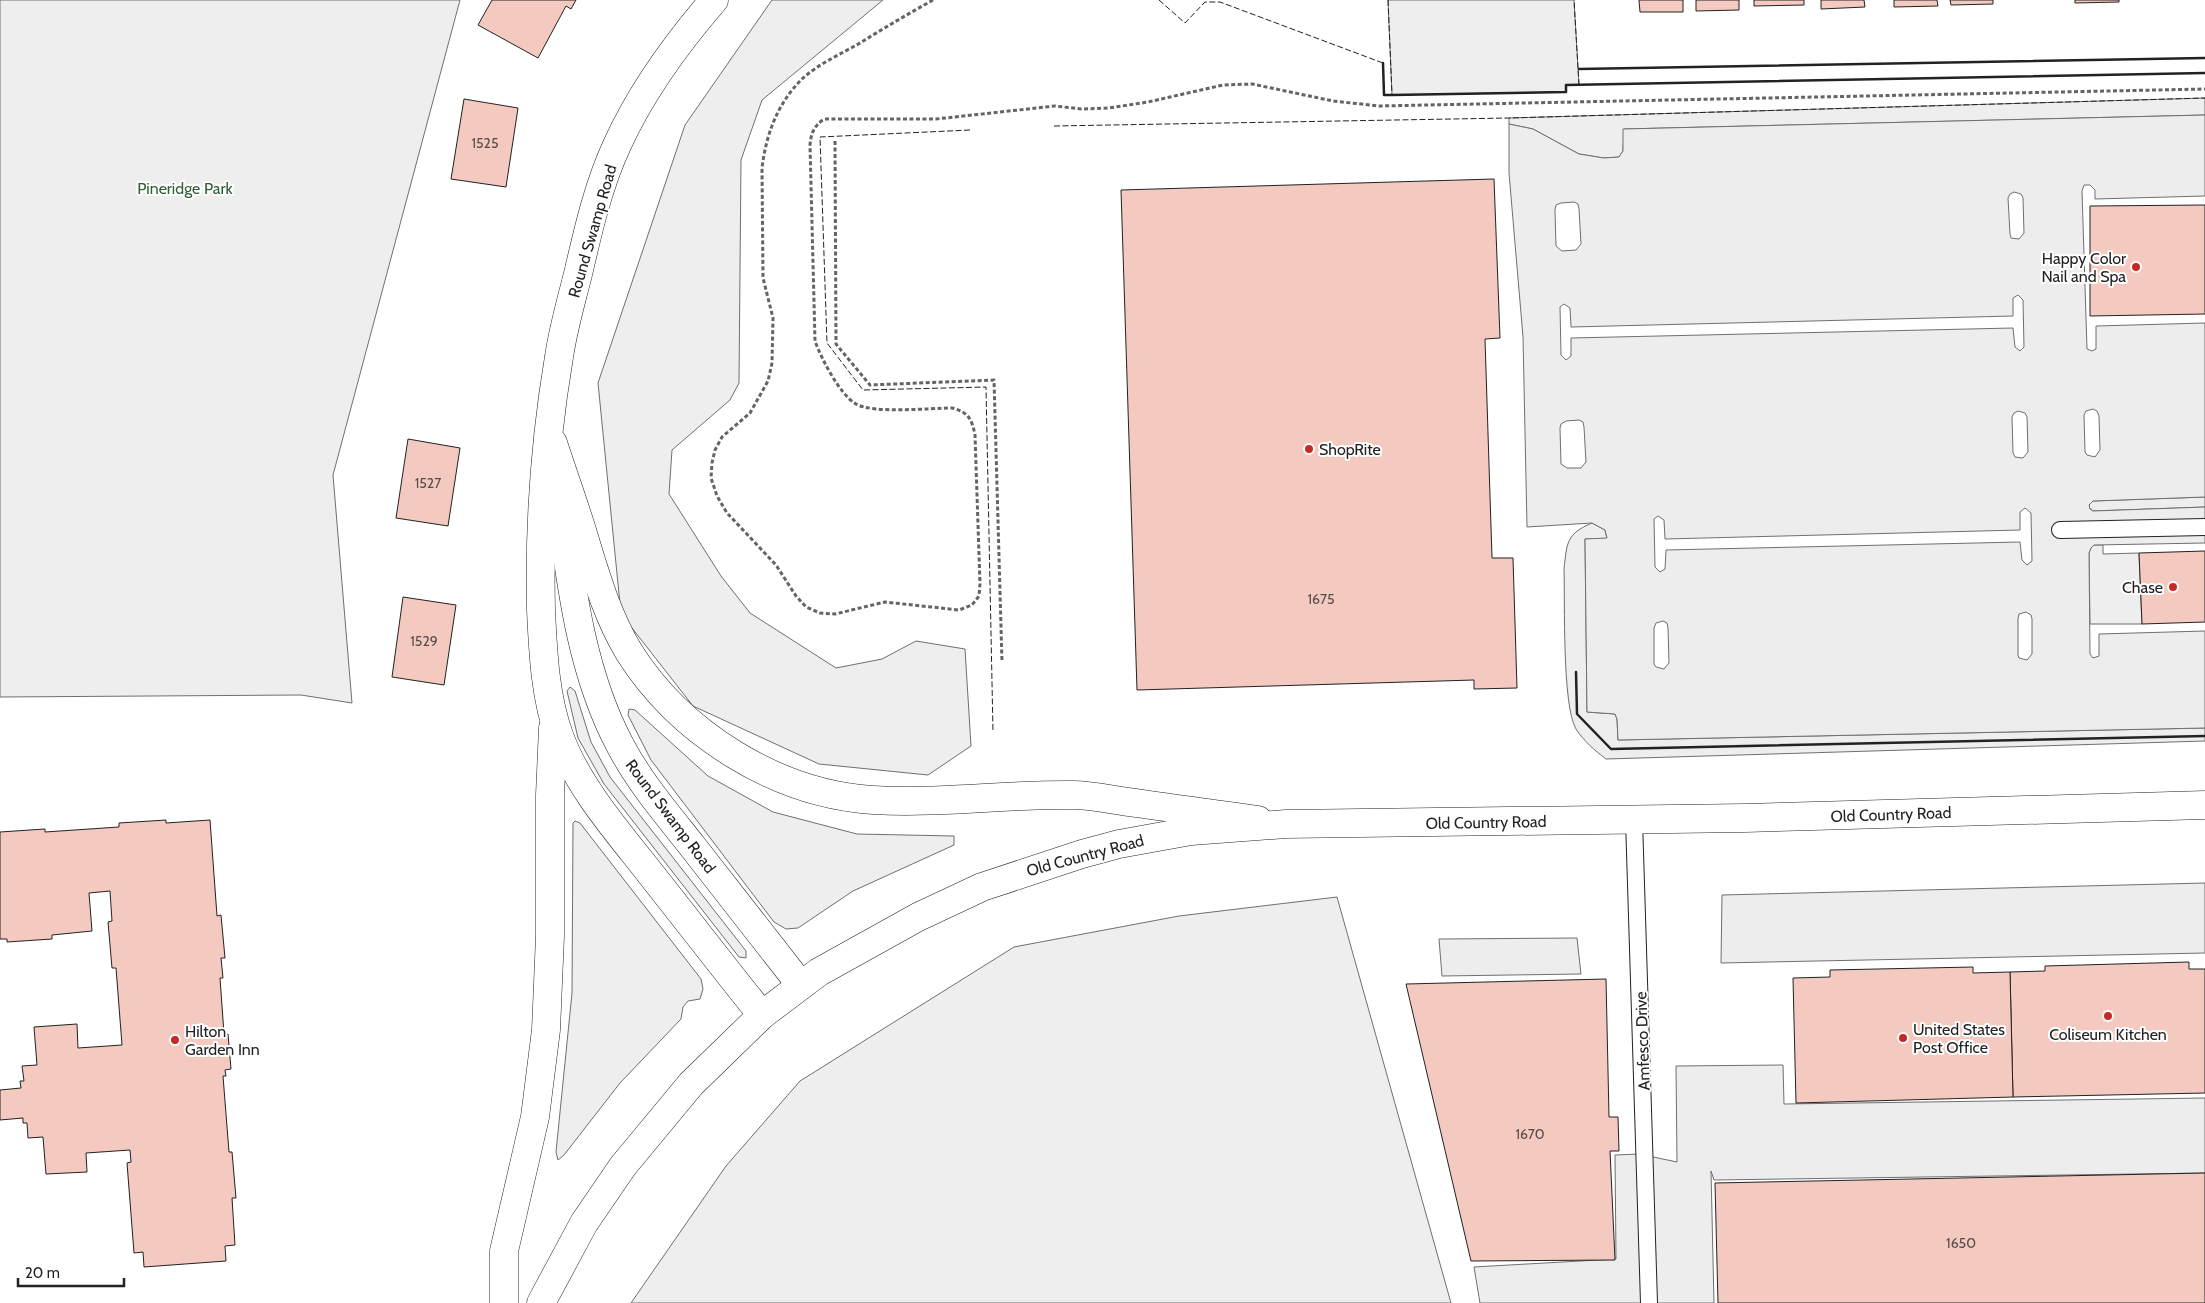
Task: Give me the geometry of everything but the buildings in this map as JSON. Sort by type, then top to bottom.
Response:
[{"type":"main road","name":"Round Swamp Road","points":[[714,0],[684,36],[640,102],[613,154],[598,195],[559,356],[549,431],[540,554],[543,650],[554,719],[568,756],[595,800],[762,1015]]},
{"type":"main road","name":"Round Swamp Road","points":[[549,431],[578,621],[609,722],[620,745],[644,784],[800,984]]},
{"type":"main road","points":[[549,431],[599,589],[616,629],[629,652],[650,680],[678,711],[721,746],[746,760],[777,776],[820,791],[870,800],[1075,795],[1286,824]]},
{"type":"main road","points":[[504,1303],[504,1251],[535,1117],[546,1030],[551,897],[550,796],[554,719]]},
{"type":"main road","name":"Old Country Road","points":[[800,984],[838,960],[918,917],[982,887],[1082,854],[1151,837],[1190,831],[1286,824],[1634,820],[2205,805]]},
{"type":"main road","points":[[541,1303],[576,1238],[623,1166],[691,1084],[762,1015],[800,984]]},
{"type":"lane","points":[[2060,530],[2205,527]]},
{"type":"lane","name":"Amfesco Drive","points":[[1634,820],[1649,1303]]},
{"type":"path","points":[[933,0],[823,64],[802,79],[777,113],[768,132],[764,151],[762,168],[763,278],[773,318],[772,363],[768,381],[750,413],[722,437],[715,450],[711,478],[717,496],[727,513],[776,564],[796,596],[806,607],[820,613],[834,614],[884,602],[959,610],[972,605],[979,596],[980,584],[975,434],[972,421],[963,411],[952,408],[873,408],[857,405],[847,397],[820,356],[815,341],[810,145],[813,131],[817,124],[824,119],[936,119],[1055,106],[1081,109],[1109,108],[1148,102],[1223,85],[1252,84],[1333,101],[1379,106],[2205,89]]},
{"type":"path","points":[[835,142],[836,344],[870,385],[994,380],[1002,662]]},
{"type":"green space","name":"Pineridge Park","points":[[0,0],[460,0],[333,475],[352,703],[301,695],[0,697]]},
{"type":"green space","points":[[772,0],[883,0],[762,100],[741,160],[739,383],[730,400],[672,450],[669,494],[721,576],[750,613],[836,668],[882,659],[916,641],[965,649],[971,746],[928,775],[819,764],[693,706],[621,614],[598,383],[685,125]]},
{"type":"green space","points":[[1388,0],[1574,0],[1579,85],[1566,85],[1566,92],[1392,95]]},
{"type":"green space","points":[[2205,98],[2205,115],[1624,129],[1623,151],[1619,157],[1604,158],[1579,154],[1533,129],[1509,124],[1509,118]]},
{"type":"green space","points":[[2205,497],[2205,507],[2093,511],[2089,507],[2089,503],[2093,501]]},
{"type":"green space","points":[[1592,523],[1605,530],[1607,539],[1585,539],[1587,712],[1615,714],[1618,740],[2205,728],[2205,741],[1606,759],[1576,729],[1568,698],[1566,676],[1564,569],[1567,546],[1569,540],[1577,531]]},
{"type":"green space","points":[[2094,545],[2103,545],[2103,554],[2139,553],[2142,624],[2090,624],[2089,553]]},
{"type":"green space","points":[[570,687],[575,691],[591,742],[610,777],[746,951],[746,958],[739,957],[604,784],[578,738],[567,691]]},
{"type":"green space","points":[[629,709],[635,710],[708,776],[773,812],[857,834],[954,836],[954,845],[853,891],[798,928],[786,929],[774,922],[651,760],[628,715]]},
{"type":"green space","points":[[575,821],[580,823],[701,979],[703,989],[700,999],[688,1001],[683,1007],[681,1019],[620,1083],[564,1155],[558,1160],[556,1152],[572,993],[573,823]]},
{"type":"green space","points":[[1337,897],[1451,1303],[631,1303],[726,1166],[800,1081],[1014,947],[1179,916]]},
{"type":"shaded area","points":[[2205,115],[2205,196],[2095,199],[2095,190],[2090,185],[2084,185],[2082,191],[2087,349],[2092,351],[2096,349],[2096,326],[2205,323],[2205,497],[2093,501],[2089,505],[2093,511],[2205,507],[2205,543],[2094,545],[2089,553],[2090,654],[2093,658],[2099,656],[2099,634],[2205,631],[2205,728],[1618,740],[1615,714],[1587,712],[1585,539],[1607,538],[1605,530],[1592,523],[1527,527],[1523,337],[1509,173],[1509,124],[1533,129],[1579,154],[1604,158],[1619,157],[1623,151],[1623,129]],"holes":[[[2014,192],[2021,194],[2023,198],[2024,233],[2019,239],[2011,238],[2008,198]],[[1574,202],[1578,204],[1581,244],[1576,250],[1562,251],[1556,246],[1556,205]],[[2018,295],[2023,300],[2024,347],[2020,351],[2015,347],[2013,328],[1571,338],[1571,356],[1566,360],[1561,355],[1560,307],[1564,304],[1570,308],[1571,327],[2013,316],[2013,298]],[[2093,409],[2097,411],[2099,416],[2100,450],[2095,457],[2087,455],[2085,452],[2084,415],[2086,411]],[[2018,411],[2025,413],[2027,417],[2028,452],[2023,458],[2015,457],[2013,453],[2012,417]],[[1579,420],[1583,422],[1586,462],[1581,468],[1567,468],[1561,464],[1561,424],[1566,421]],[[2025,508],[2031,513],[2032,561],[2027,565],[2022,560],[2020,542],[1666,550],[1665,569],[1660,572],[1655,567],[1654,519],[1658,516],[1664,520],[1665,539],[2020,530],[2020,512]],[[2026,612],[2031,615],[2032,619],[2032,654],[2027,660],[2019,658],[2018,619],[2019,614]],[[1663,621],[1667,623],[1668,628],[1669,663],[1664,669],[1656,667],[1654,664],[1654,628],[1656,623]]]},
{"type":"shaded area","points":[[2205,883],[2205,953],[1721,963],[1722,895]]},
{"type":"shaded area","points":[[1577,938],[1581,974],[1442,976],[1439,939]]},
{"type":"shaded area","points":[[1783,1065],[1784,1104],[2205,1098],[2205,1173],[1714,1180],[1711,1171],[1714,1303],[1480,1303],[1474,1267],[1616,1259],[1615,1155],[1639,1154],[1677,1162],[1676,1066]]},
{"type":"fence","points":[[1159,0],[1185,23],[1205,2],[1220,2],[1383,63]]},
{"type":"fence","points":[[1388,0],[1392,95],[1566,92],[1566,85],[1579,85],[1574,0]]},
{"type":"fence","points":[[1054,126],[1509,118],[2205,98]]},
{"type":"fence","points":[[970,130],[820,137],[827,343],[863,390],[986,387],[993,732]]},
{"type":"wall","points":[[1579,69],[2205,58]]},
{"type":"wall","points":[[1383,63],[1384,95],[1566,92],[1566,85],[2205,73]]},
{"type":"wall","points":[[1576,672],[1577,714],[1611,749],[2205,736]]},
{"type":"place","name":"Happy Color Nail and Spa","points":[[2136,267]]},
{"type":"place","name":"ShopRite","points":[[1309,449]]},
{"type":"place","name":"Chase","points":[[2173,587]]},
{"type":"place","name":"Coliseum Kitchen","points":[[2108,1016]]},
{"type":"place","name":"United States Post Office","points":[[1903,1038]]},
{"type":"place","name":"Hilton Garden Inn","points":[[175,1040]]}]
